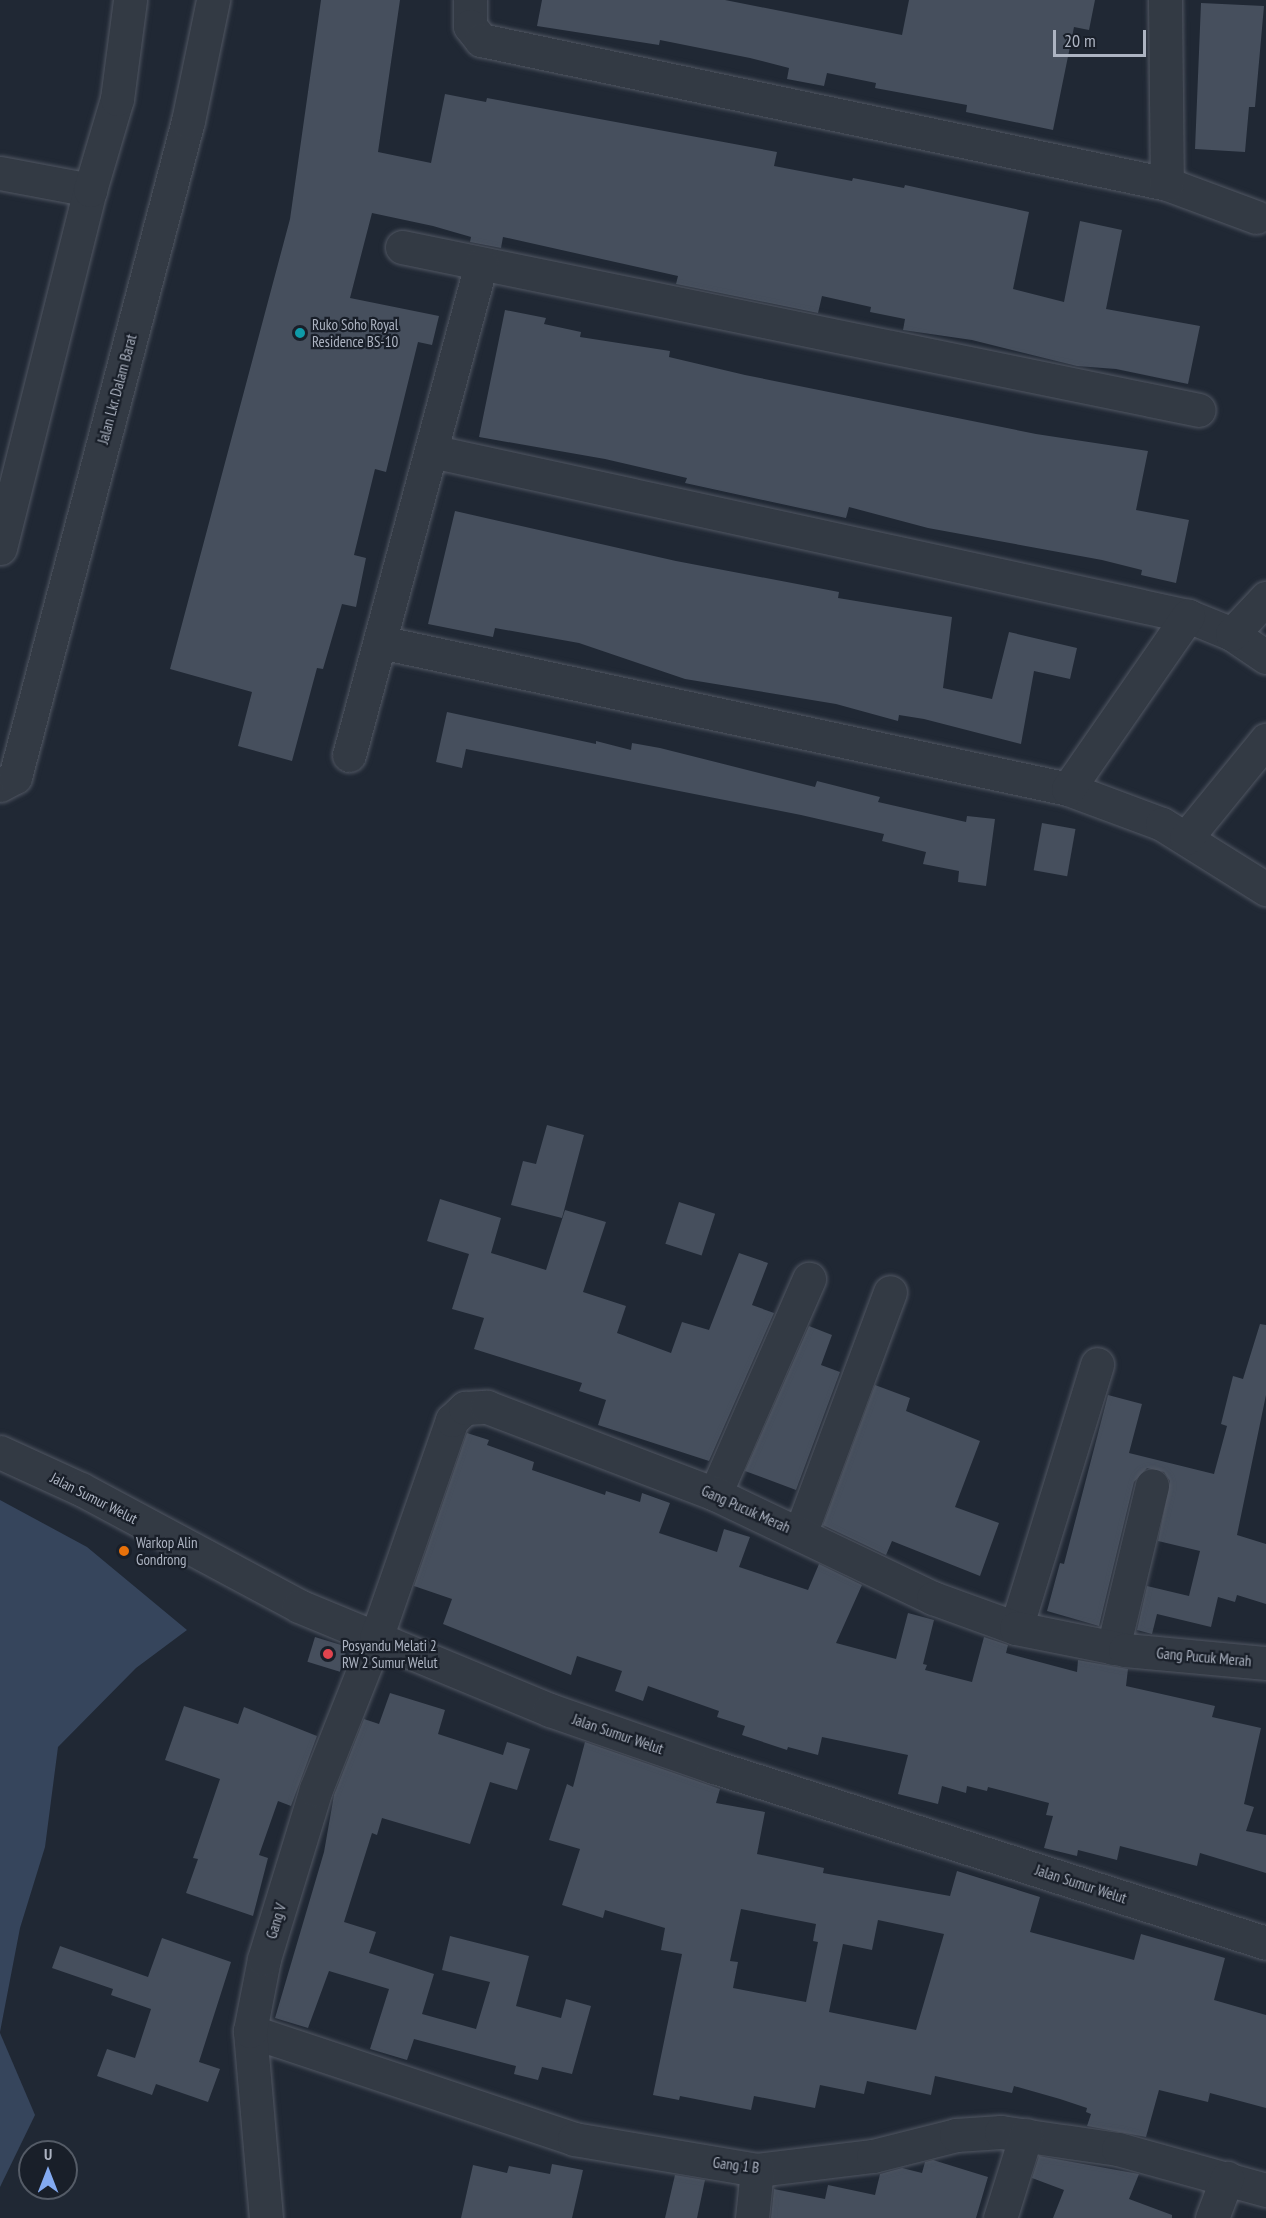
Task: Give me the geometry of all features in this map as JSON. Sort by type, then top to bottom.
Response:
[{"type":"street","points":[[0,548],[90,190],[117,99],[130,0]]},
{"type":"street","name":"Jalan Lkr. Dalam Barat","points":[[7,781],[188,121],[213,0]]},
{"type":"street","points":[[471,0],[470,26],[481,40],[1167,184],[1256,217]]},
{"type":"street","points":[[1165,0],[1167,184]]},
{"type":"street","points":[[0,173],[90,190]]},
{"type":"street","points":[[402,248],[1199,410]]},
{"type":"street","points":[[349,755],[481,264]]},
{"type":"street","points":[[431,451],[1188,616],[1232,634],[1266,657]]},
{"type":"street","points":[[1232,634],[1266,598]]},
{"type":"street","points":[[1068,789],[1188,616]]},
{"type":"street","points":[[380,642],[1068,789],[1130,810],[1186,838],[1266,889]]},
{"type":"street","points":[[1186,838],[1266,740]]},
{"type":"street","points":[[715,1494],[809,1279]]},
{"type":"street","points":[[800,1534],[890,1292]]},
{"type":"street","points":[[1016,1628],[1097,1364]]},
{"type":"street","name":"Gang Pucuk Merah","points":[[376,1638],[452,1419],[465,1408],[487,1407],[715,1494],[933,1598],[1016,1628],[1113,1648],[1266,1663]]},
{"type":"street","name":"Jalan Sumur Welut","points":[[0,1452],[81,1489],[299,1606],[550,1710],[692,1759],[1266,1943]]},
{"type":"street","points":[[1113,1648],[1152,1486]]},
{"type":"street","name":"Gang V","points":[[266,2218],[250,2031],[264,1959],[316,1790],[376,1638]]},
{"type":"street","name":"Gang 1 B","points":[[250,2031],[574,2139],[757,2170],[873,2156],[956,2135],[1001,2132],[1118,2149],[1266,2190]]},
{"type":"street","points":[[1000,2218],[1026,2135]]},
{"type":"street","points":[[752,2218],[757,2170]]},
{"type":"street","points":[[1212,2218],[1227,2178]]},
{"type":"water","points":[[0,1500],[87,1547],[187,1630],[136,1668],[58,1747],[45,1847],[20,1928],[0,2032]]},
{"type":"water","points":[[0,2033],[35,2115],[23,2140],[18,2140],[18,2150],[0,2187]]},
{"type":"building","points":[[321,0],[400,0],[378,152],[431,163],[445,94],[486,102],[487,98],[777,152],[774,166],[852,181],[853,178],[904,188],[905,185],[1029,212],[1013,289],[1064,302],[1080,221],[1122,230],[1106,309],[1200,326],[1188,384],[1116,369],[1077,366],[972,340],[903,330],[905,319],[870,312],[871,307],[822,296],[818,313],[676,284],[678,276],[503,237],[501,248],[470,242],[471,237],[372,213],[350,298],[439,316],[432,345],[418,342],[386,472],[375,469],[354,555],[366,558],[356,607],[342,604],[323,669],[317,668],[292,761],[238,746],[252,692],[170,669],[290,219]]},
{"type":"building","points":[[542,0],[725,0],[902,35],[909,0],[1095,0],[1089,30],[1074,27],[1053,130],[966,112],[967,105],[875,88],[876,83],[827,73],[824,86],[787,79],[789,68],[750,58],[660,40],[659,45],[537,26]]},
{"type":"building","points":[[1201,3],[1264,6],[1255,107],[1249,107],[1245,152],[1195,149]]},
{"type":"building","points":[[505,310],[546,318],[544,324],[581,332],[580,337],[670,351],[669,357],[745,375],[1036,434],[1148,451],[1136,510],[1189,520],[1176,583],[1141,575],[1142,570],[1102,560],[928,528],[849,507],[846,518],[685,483],[687,478],[605,459],[479,437]]},
{"type":"building","points":[[455,511],[676,561],[839,592],[838,598],[952,617],[943,688],[992,699],[1009,632],[1077,648],[1070,679],[1034,671],[1021,744],[924,719],[899,715],[898,721],[836,704],[685,679],[579,643],[495,628],[493,637],[428,624]]},
{"type":"building","points":[[447,712],[631,750],[632,743],[660,748],[815,787],[817,781],[880,797],[878,802],[966,822],[967,816],[995,819],[986,886],[958,882],[959,871],[923,864],[926,852],[882,841],[884,834],[801,815],[466,749],[462,768],[436,762]]},
{"type":"building","points":[[1042,823],[1075,829],[1067,876],[1034,870]]},
{"type":"building","points":[[547,1125],[584,1135],[562,1218],[511,1205],[523,1161],[536,1164]]},
{"type":"building","points":[[440,1199],[501,1218],[491,1253],[546,1270],[565,1210],[606,1222],[583,1292],[626,1306],[617,1333],[671,1353],[682,1322],[709,1330],[739,1253],[768,1263],[752,1305],[774,1313],[709,1461],[598,1425],[606,1400],[579,1391],[582,1383],[474,1349],[484,1318],[452,1309],[469,1254],[427,1241]]},
{"type":"building","points":[[679,1202],[715,1214],[702,1256],[665,1244]]},
{"type":"building","points":[[1260,1324],[1266,1325],[1266,1395],[1237,1535],[1266,1544],[1266,1604],[1237,1595],[1235,1602],[1218,1597],[1211,1627],[1157,1614],[1152,1634],[1137,1630],[1147,1586],[1189,1596],[1200,1551],[1158,1541],[1170,1481],[1164,1472],[1147,1468],[1134,1482],[1099,1626],[1047,1611],[1060,1563],[1064,1564],[1108,1395],[1142,1404],[1129,1453],[1214,1474],[1227,1426],[1221,1424],[1233,1376],[1243,1379]]},
{"type":"building","points":[[809,1326],[832,1335],[821,1365],[840,1372],[796,1490],[745,1471]]},
{"type":"building","points":[[875,1385],[910,1398],[906,1411],[980,1441],[955,1507],[999,1523],[980,1576],[892,1541],[886,1555],[823,1525]]},
{"type":"building","points":[[467,1433],[489,1440],[487,1445],[534,1462],[532,1470],[605,1495],[606,1491],[640,1502],[642,1493],[670,1503],[659,1533],[717,1552],[724,1529],[750,1537],[739,1567],[808,1590],[819,1564],[862,1585],[836,1643],[896,1659],[908,1613],[934,1620],[923,1664],[927,1665],[925,1670],[972,1682],[984,1637],[1008,1645],[1006,1653],[1077,1672],[1078,1660],[1128,1669],[1126,1686],[1215,1706],[1212,1717],[1261,1728],[1244,1804],[1254,1807],[1246,1831],[1266,1835],[1266,1873],[1200,1853],[1197,1866],[1120,1846],[1117,1860],[1078,1850],[1077,1856],[1044,1848],[1053,1816],[1046,1815],[1049,1803],[988,1787],[987,1791],[967,1786],[966,1793],[942,1786],[938,1804],[898,1794],[908,1755],[822,1737],[818,1755],[788,1747],[787,1750],[742,1735],[745,1726],[717,1717],[719,1711],[648,1686],[643,1701],[615,1691],[622,1671],[577,1656],[571,1675],[443,1624],[452,1599],[414,1586]]},
{"type":"building","name":"Posyandu Melati 2 RW 2 Sumur Welut","points":[[315,1637],[348,1647],[340,1672],[307,1662]]},
{"type":"building","points":[[390,1693],[445,1710],[438,1734],[503,1755],[507,1742],[530,1749],[517,1790],[490,1782],[470,1844],[382,1818],[377,1835],[372,1833],[344,1922],[376,1932],[369,1953],[434,1974],[422,2014],[476,2029],[490,1982],[442,1970],[450,1936],[529,1956],[516,2006],[561,2018],[566,1999],[591,2006],[572,2074],[542,2067],[538,2080],[514,2074],[516,2066],[414,2039],[407,2060],[370,2049],[389,1989],[329,1971],[308,2028],[275,2018],[324,1852],[334,1795],[364,1719],[379,1724]]},
{"type":"building","points":[[184,1706],[238,1724],[244,1707],[317,1736],[291,1806],[278,1801],[259,1855],[268,1858],[253,1916],[186,1893],[198,1859],[193,1858],[220,1779],[165,1760]]},
{"type":"building","points":[[585,1742],[720,1789],[716,1803],[765,1812],[757,1854],[824,1868],[823,1873],[950,1896],[957,1871],[1040,1897],[1030,1932],[1134,1960],[1141,1934],[1225,1958],[1214,2000],[1266,2015],[1266,2108],[1210,2093],[1208,2102],[1159,2090],[1146,2137],[1087,2126],[1091,2114],[1086,2112],[1087,2108],[1060,2099],[1014,2086],[1012,2093],[935,2076],[931,2095],[867,2081],[864,2094],[820,2085],[815,2108],[754,2096],[751,2110],[680,2096],[679,2100],[653,2095],[682,1954],[661,1950],[665,1928],[605,1910],[603,1918],[562,1905],[580,1849],[549,1840],[567,1784],[573,1787]],"holes":[[[741,1909],[816,1924],[813,1941],[818,1942],[806,2002],[733,1988],[738,1962],[730,1961]],[[878,1920],[944,1934],[916,2030],[829,2012],[843,1944],[872,1950]]]},
{"type":"building","points":[[162,1938],[231,1962],[199,2062],[220,2069],[208,2102],[156,2084],[152,2095],[97,2076],[107,2049],[135,2058],[151,2009],[111,1995],[113,1989],[52,1968],[60,1946],[148,1977]]},
{"type":"building","points":[[1039,2156],[1139,2174],[1129,2199],[1172,2215],[1172,2218],[1053,2218],[1064,2190],[1032,2178]]},
{"type":"building","points":[[933,2160],[988,2177],[976,2218],[771,2218],[774,2189],[825,2199],[828,2185],[875,2195],[880,2174],[902,2168],[922,2173],[925,2162]]},
{"type":"building","points":[[552,2164],[583,2170],[572,2218],[461,2218],[473,2165],[507,2173],[509,2166],[550,2174]]},
{"type":"building","points":[[675,2175],[705,2180],[697,2218],[665,2218]]},
{"type":"place","name":"Ruko Soho Royal Residence BS-10","points":[[300,333]]},
{"type":"place","name":"Warkop Alin Gondrong","points":[[124,1551]]},
{"type":"place","name":"Posyandu Melati 2 RW 2 Sumur Welut","points":[[328,1654]]}]
